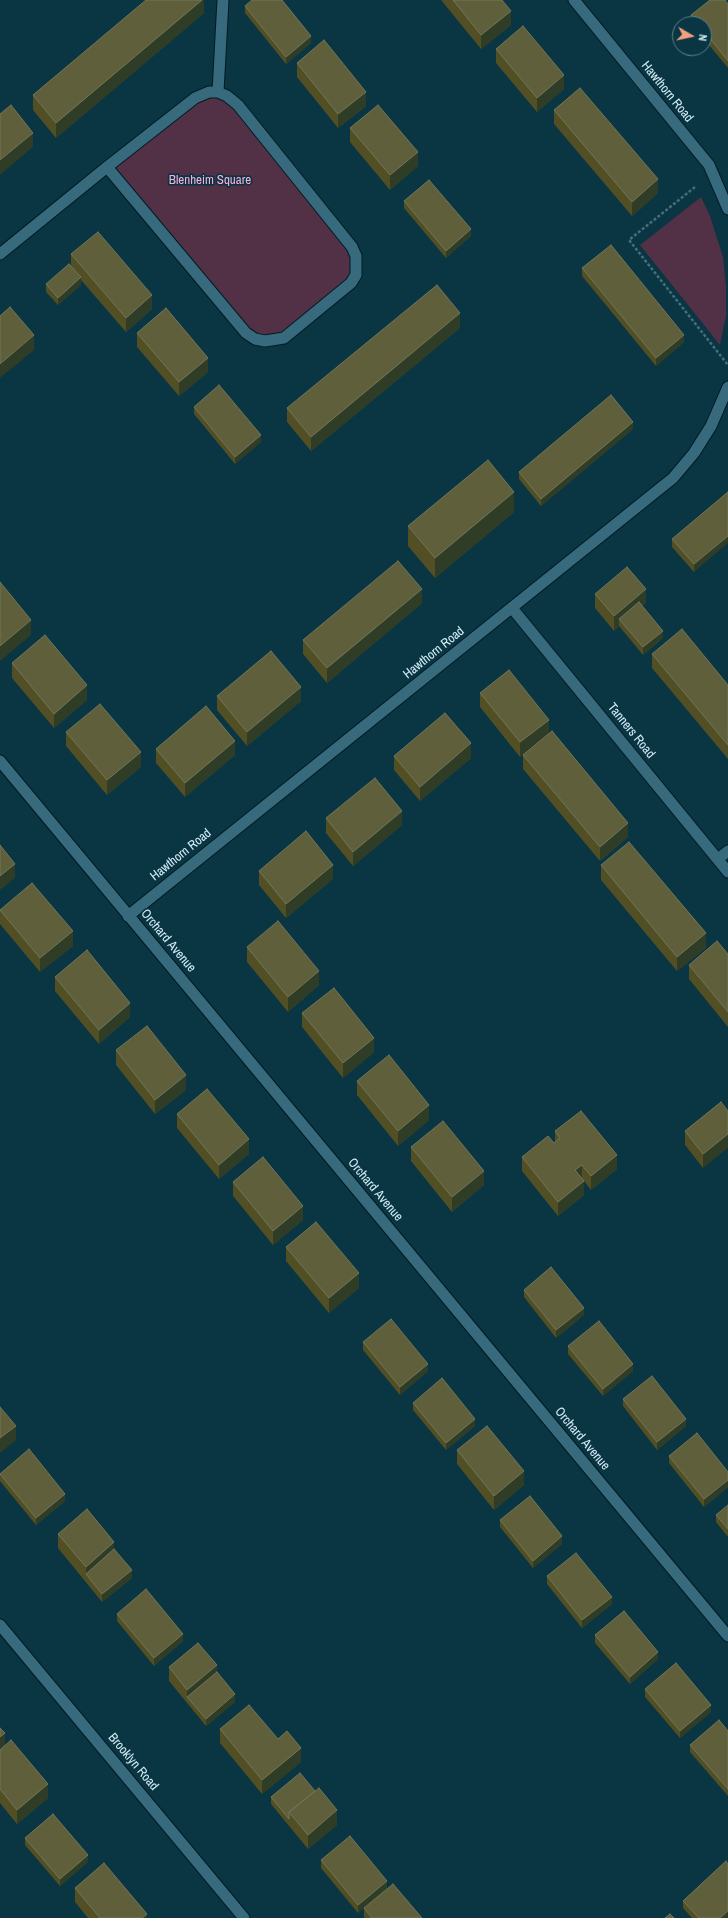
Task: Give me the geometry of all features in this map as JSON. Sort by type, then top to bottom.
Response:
[{"type":"street","points":[[218,92],[223,0]]},
{"type":"street","name":"Hawthorn Road","points":[[574,0],[709,165],[728,209]]},
{"type":"street","points":[[0,254],[107,167],[195,98],[208,92],[218,92],[228,96],[238,105],[352,248],[356,256],[356,275],[351,283],[284,338],[265,342],[255,339],[246,333],[107,167]]},
{"type":"street","name":"Hawthorn Road","points":[[128,916],[673,478],[694,453],[711,426],[728,387]]},
{"type":"street","name":"Tanners Road","points":[[512,608],[728,872]]},
{"type":"street","name":"Orchard Avenue","points":[[0,761],[728,1636]]},
{"type":"street","points":[[718,860],[728,851]]},
{"type":"street","name":"Brooklyn Road","points":[[0,1624],[244,1918]]},
{"type":"path","points":[[712,173],[630,240],[728,366]]},
{"type":"green space","name":"Blenheim Square","points":[[227,96],[352,247],[356,275],[284,338],[255,339],[107,167],[195,98]]},
{"type":"green space","points":[[701,197],[710,216],[723,257],[726,286],[726,316],[720,345],[640,245]]},
{"type":"building","points":[[146,0],[202,0],[56,123],[33,95]]},
{"type":"building","points":[[252,0],[282,0],[311,36],[286,57],[245,6]]},
{"type":"building","points":[[453,0],[502,0],[511,11],[481,35]]},
{"type":"building","points":[[710,0],[725,0],[728,4],[728,61],[712,41],[712,16],[691,15]]},
{"type":"building","points":[[523,26],[564,75],[537,98],[496,49]]},
{"type":"building","points":[[324,40],[366,92],[338,114],[297,63]]},
{"type":"building","points":[[580,88],[658,179],[632,202],[554,110]]},
{"type":"building","points":[[11,105],[33,133],[0,160],[0,114]]},
{"type":"building","points":[[378,105],[418,152],[390,175],[350,128]]},
{"type":"building","points":[[429,180],[471,229],[446,251],[404,201]]},
{"type":"building","points":[[98,232],[152,295],[126,318],[71,254]]},
{"type":"building","points":[[611,245],[684,335],[656,358],[582,268]]},
{"type":"building","points":[[69,264],[81,277],[58,298],[46,284]]},
{"type":"building","points":[[437,285],[460,313],[311,437],[287,408]]},
{"type":"building","points":[[10,307],[34,335],[0,364],[0,316]]},
{"type":"building","points":[[166,308],[208,358],[179,382],[137,333]]},
{"type":"building","points":[[219,385],[261,435],[235,457],[194,407]]},
{"type":"building","points":[[611,395],[633,422],[541,499],[519,472]]},
{"type":"building","points":[[488,460],[514,492],[435,558],[408,526]]},
{"type":"building","points":[[728,492],[728,536],[694,564],[672,539]]},
{"type":"building","points":[[398,561],[422,589],[327,668],[303,640]]},
{"type":"building","points":[[627,567],[646,589],[614,616],[595,594]]},
{"type":"building","points":[[0,582],[31,620],[0,646]]},
{"type":"building","points":[[639,602],[663,631],[643,647],[619,619]]},
{"type":"building","points":[[682,629],[728,685],[728,745],[652,654]]},
{"type":"building","points":[[45,635],[87,685],[54,714],[12,663]]},
{"type":"building","points":[[271,651],[301,687],[247,732],[217,696]]},
{"type":"building","points":[[509,670],[549,720],[520,742],[480,693]]},
{"type":"building","points":[[100,704],[141,752],[107,780],[66,732]]},
{"type":"building","points":[[206,706],[235,741],[185,783],[156,749]]},
{"type":"building","points":[[445,713],[471,743],[420,787],[394,756]]},
{"type":"building","points":[[552,731],[628,823],[600,847],[523,755]]},
{"type":"building","points":[[375,778],[402,811],[353,852],[326,818]]},
{"type":"building","points":[[306,831],[333,865],[286,904],[259,871]]},
{"type":"building","points":[[629,842],[706,933],[677,957],[601,865]]},
{"type":"building","points":[[0,845],[15,864],[0,876]]},
{"type":"building","points":[[32,883],[73,931],[40,958],[0,910]]},
{"type":"building","points":[[278,921],[319,971],[288,997],[247,947]]},
{"type":"building","points":[[717,941],[728,954],[728,1012],[689,965]]},
{"type":"building","points":[[87,950],[130,1003],[99,1030],[55,977]]},
{"type":"building","points":[[334,988],[374,1038],[343,1063],[302,1013]]},
{"type":"building","points":[[147,1026],[186,1075],[155,1100],[116,1050]]},
{"type":"building","points":[[389,1055],[429,1105],[398,1131],[357,1081]]},
{"type":"building","points":[[207,1089],[249,1139],[219,1165],[177,1114]]},
{"type":"building","points":[[721,1102],[728,1111],[728,1134],[703,1154],[685,1131]]},
{"type":"building","points":[[581,1111],[617,1155],[591,1176],[582,1165],[575,1170],[584,1181],[558,1202],[522,1157],[548,1136],[554,1143],[560,1138],[555,1131]]},
{"type":"building","points":[[443,1121],[484,1171],[452,1197],[411,1147]]},
{"type":"building","points":[[263,1157],[303,1206],[273,1231],[233,1182]]},
{"type":"building","points":[[316,1222],[359,1273],[329,1298],[286,1247]]},
{"type":"building","points":[[551,1267],[584,1308],[556,1330],[524,1290]]},
{"type":"building","points":[[391,1319],[428,1364],[400,1387],[363,1342]]},
{"type":"building","points":[[599,1321],[633,1364],[603,1389],[568,1346]]},
{"type":"building","points":[[652,1376],[686,1419],[657,1442],[623,1399]]},
{"type":"building","points":[[442,1378],[475,1419],[446,1443],[413,1403]]},
{"type":"building","points":[[0,1407],[16,1426],[0,1438]]},
{"type":"building","points":[[487,1426],[524,1471],[494,1496],[457,1450]]},
{"type":"building","points":[[697,1433],[728,1472],[728,1480],[704,1499],[669,1456]]},
{"type":"building","points":[[29,1449],[65,1494],[36,1518],[0,1474]]},
{"type":"building","points":[[530,1496],[562,1536],[533,1561],[500,1520]]},
{"type":"building","points":[[728,1505],[728,1529],[716,1515]]},
{"type":"building","points":[[87,1509],[114,1542],[86,1567],[58,1534]]},
{"type":"building","points":[[114,1549],[132,1570],[102,1594],[86,1574]]},
{"type":"building","points":[[576,1553],[612,1597],[582,1620],[547,1576]]},
{"type":"building","points":[[146,1589],[183,1634],[154,1658],[117,1614]]},
{"type":"building","points":[[624,1611],[658,1652],[630,1677],[595,1635]]},
{"type":"building","points":[[198,1643],[217,1665],[187,1690],[169,1667]]},
{"type":"building","points":[[676,1663],[711,1705],[680,1731],[645,1689]]},
{"type":"building","points":[[217,1672],[235,1694],[206,1719],[187,1697]]},
{"type":"building","points":[[249,1705],[278,1739],[287,1731],[301,1748],[262,1780],[220,1729]]},
{"type":"building","points":[[719,1720],[728,1731],[728,1789],[690,1745]]},
{"type":"building","points":[[0,1728],[5,1733],[0,1737]]},
{"type":"building","points":[[11,1740],[48,1784],[17,1810],[0,1789],[0,1750]]},
{"type":"building","points":[[300,1773],[315,1791],[289,1812],[289,1819],[271,1797]]},
{"type":"building","points":[[319,1788],[337,1810],[308,1835],[289,1812]]},
{"type":"building","points":[[53,1814],[88,1855],[60,1879],[25,1838]]},
{"type":"building","points":[[350,1836],[387,1881],[358,1905],[321,1860]]},
{"type":"building","points":[[726,1861],[728,1864],[728,1911],[720,1918],[699,1918],[683,1901]]},
{"type":"building","points":[[104,1863],[147,1914],[142,1918],[100,1918],[75,1888]]},
{"type":"building","points":[[393,1884],[422,1918],[372,1918],[364,1908]]},
{"type":"building","points":[[670,1914],[674,1918],[665,1918]]}]
